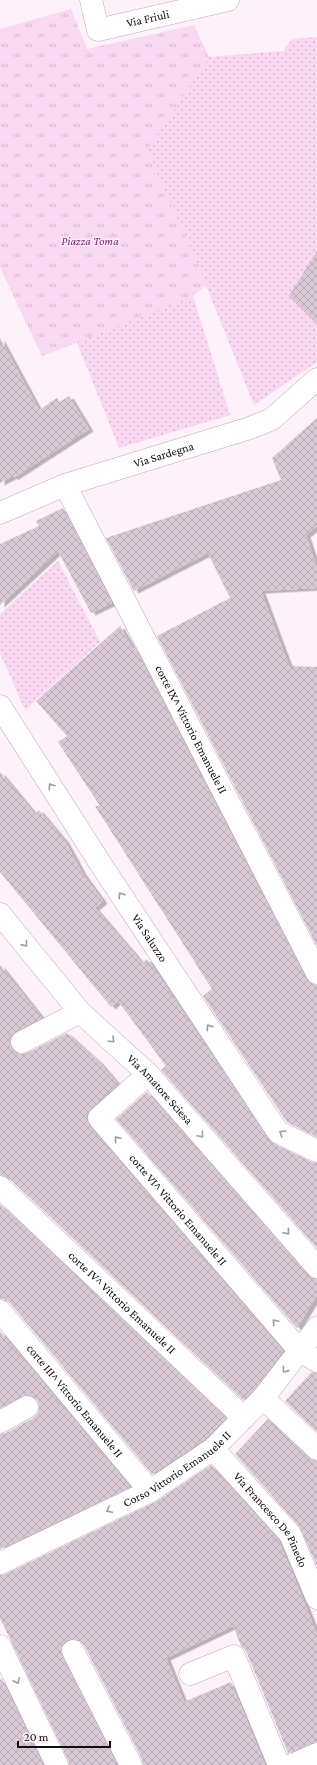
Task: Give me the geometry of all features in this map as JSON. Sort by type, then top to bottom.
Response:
[{"type":"street","name":"Via Friuli","points":[[91,0],[98,30],[228,0]]},
{"type":"street","name":"Via Sardegna","points":[[0,513],[65,485],[250,428],[272,419],[317,379]]},
{"type":"street","name":"corte IX^ Vittorio Emanuele II","points":[[65,485],[317,973]]},
{"type":"street","name":"Via Saluzzo","points":[[0,706],[100,863],[278,1132],[317,1151]]},
{"type":"street","name":"Via Amatore Sciesa","points":[[0,914],[80,1012],[148,1074],[317,1267]]},
{"type":"street","points":[[22,1042],[80,1012]]},
{"type":"street","name":"corte VI^ Vittorio Emanuele II","points":[[148,1074],[99,1118],[309,1356]]},
{"type":"street","name":"corte IV^ Vittorio Emanuele II","points":[[0,1187],[244,1418]]},
{"type":"street","name":"corte III^ Vittorio Emanuele II","points":[[0,1311],[150,1490]]},
{"type":"street","name":"Corso Vittorio Emanuele II","points":[[0,1563],[150,1490],[213,1449],[263,1398],[309,1356],[317,1328]]},
{"type":"street","points":[[263,1398],[317,1449]]},
{"type":"street","points":[[0,1422],[27,1407]]},
{"type":"street","name":"Via Francesco De Pinedo","points":[[213,1449],[290,1534],[317,1598]]},
{"type":"street","points":[[0,1646],[57,1765]]},
{"type":"street","points":[[73,1651],[131,1765]]},
{"type":"street","points":[[190,1674],[234,1656],[279,1765]]},
{"type":"street","points":[[292,1765],[317,1754]]},
{"type":"green space","name":"Piazza Toma","points":[[71,9],[87,49],[194,25],[209,57],[147,150],[207,285],[193,296],[42,356],[0,267],[0,29]]},
{"type":"green space","points":[[317,37],[317,362],[254,405],[200,271],[135,149],[205,49],[209,57],[283,51],[292,39]]},
{"type":"green space","points":[[0,168],[186,287],[193,296],[230,415],[119,448],[77,343],[42,356],[0,267]]},
{"type":"green space","points":[[58,561],[100,642],[25,710],[0,653],[0,614]]},
{"type":"building","points":[[317,251],[317,324],[289,296]]},
{"type":"building","points":[[0,338],[39,410],[57,398],[60,402],[69,396],[89,429],[13,478],[13,476],[0,483]]},
{"type":"building","points":[[317,418],[317,526],[306,535],[317,568],[317,588],[261,591],[289,666],[317,667],[317,946],[157,636],[230,598],[208,553],[134,591],[106,538],[281,480],[272,458]]},
{"type":"building","points":[[63,508],[112,603],[91,613],[58,551],[0,605],[0,544],[39,526],[36,521]]},
{"type":"building","points":[[120,626],[133,649],[135,648],[306,979],[311,984],[317,985],[317,1137],[287,1122],[203,996],[212,989],[95,806],[100,806],[58,742],[67,736],[36,701]]},
{"type":"building","points":[[0,772],[35,814],[39,810],[65,841],[83,874],[103,901],[95,908],[142,963],[147,959],[154,968],[268,1139],[273,1143],[317,1163],[317,1248],[161,1070],[166,1066],[118,1001],[111,1007],[0,872]]},
{"type":"building","points":[[0,965],[42,1018],[16,1031],[12,1035],[10,1041],[11,1048],[16,1053],[27,1053],[67,1033],[99,1062],[118,1084],[90,1109],[87,1114],[89,1126],[283,1351],[254,1390],[243,1400],[9,1178],[0,1175]]},
{"type":"building","points":[[147,1092],[308,1275],[317,1279],[317,1295],[297,1328],[116,1119]]},
{"type":"building","points":[[0,1204],[226,1418],[205,1439],[152,1474],[10,1303],[5,1299],[0,1299]]},
{"type":"building","points":[[0,1331],[130,1487],[0,1549],[0,1434],[6,1433],[33,1418],[38,1413],[39,1407],[38,1401],[34,1397],[27,1395],[0,1408]]},
{"type":"building","points":[[312,1372],[317,1373],[317,1432],[285,1401]]},
{"type":"building","points":[[268,1419],[308,1458],[317,1461],[317,1566],[299,1526],[235,1454]]},
{"type":"building","points":[[211,1465],[279,1541],[317,1635],[317,1742],[288,1753],[246,1651],[241,1646],[233,1626],[166,1658],[184,1702],[231,1682],[265,1765],[143,1765],[142,1759],[84,1645],[79,1640],[73,1639],[67,1640],[62,1645],[62,1656],[117,1765],[69,1765],[68,1760],[0,1618],[0,1575],[5,1574],[155,1502]]},
{"type":"building","points":[[2,1679],[43,1765],[0,1765],[0,1680]]}]
